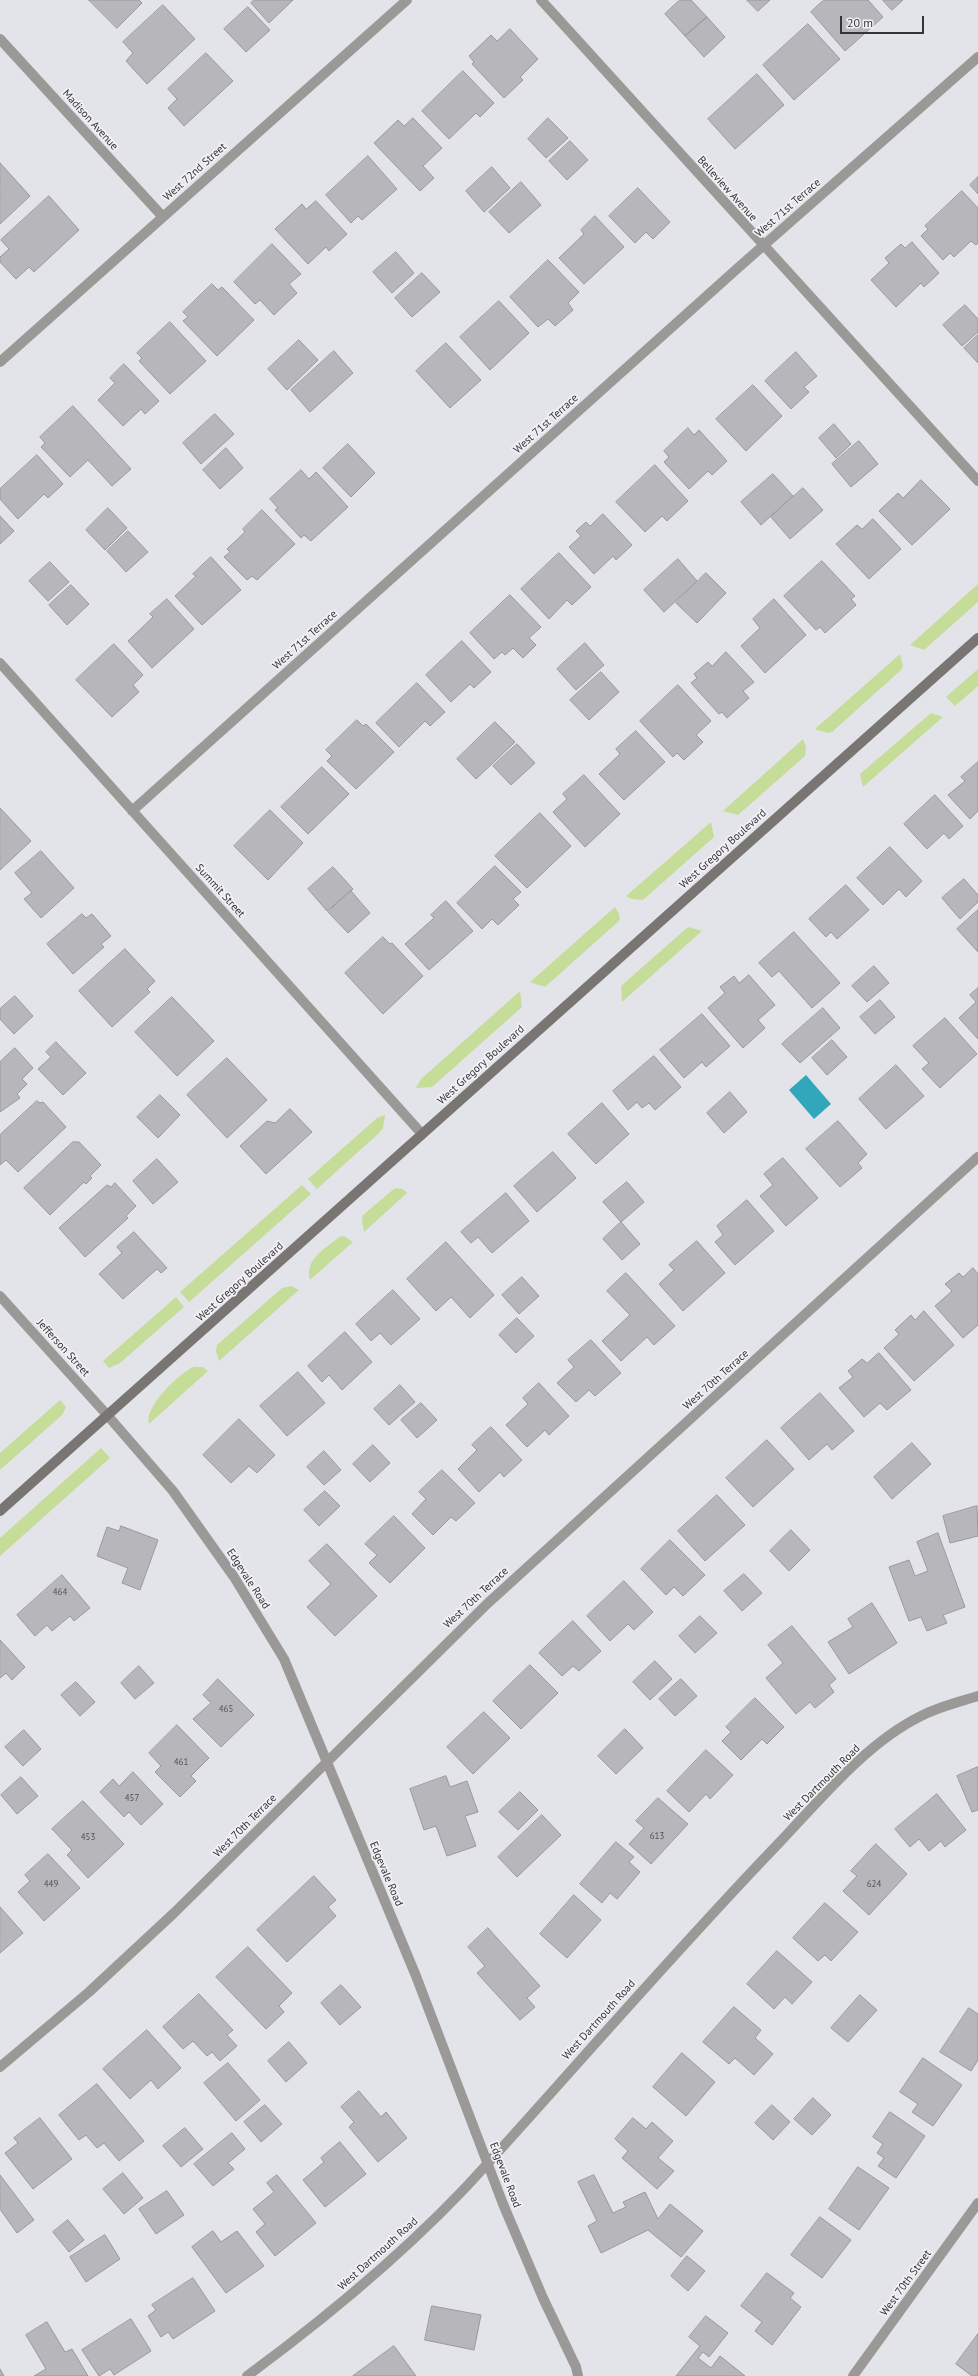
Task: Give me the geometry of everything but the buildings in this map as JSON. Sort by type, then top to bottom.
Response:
[{"type":"main road","name":"West Gregory Boulevard","points":[[0,1511],[978,638]]},
{"type":"street","name":"West 72nd Street","points":[[0,362],[406,0]]},
{"type":"street","name":"Belleview Avenue","points":[[541,0],[978,481]]},
{"type":"street","name":"Madison Avenue","points":[[0,40],[163,217]]},
{"type":"street","name":"West 71st Terrace","points":[[132,811],[763,246],[978,57]]},
{"type":"street","name":"Summit Street","points":[[0,663],[422,1134]]},
{"type":"street","name":"West 70th Terrace","points":[[0,2066],[89,1992],[174,1913],[487,1604],[978,1157]]},
{"type":"street","name":"Jefferson Street","points":[[0,1296],[108,1416]]},
{"type":"street","name":"Edgevale Road","points":[[108,1416],[172,1491],[234,1577],[284,1659],[311,1721],[326,1763],[416,1976],[488,2164],[543,2298],[577,2371],[586,2376]]},
{"type":"street","name":"West Dartmouth Road","points":[[247,2376],[304,2334],[396,2256],[488,2164],[720,1904],[845,1773],[886,1738],[921,1715],[978,1696]]},
{"type":"street","name":"West 70th Street","points":[[853,2376],[978,2203]]},
{"type":"green space","points":[[978,584],[978,602],[924,650],[910,645]]},
{"type":"green space","points":[[900,654],[903,666],[901,670],[832,732],[827,733],[815,729]]},
{"type":"green space","points":[[978,669],[978,686],[955,706],[946,697]]},
{"type":"green space","points":[[931,713],[943,717],[863,787],[860,774]]},
{"type":"green space","points":[[803,739],[806,747],[805,756],[738,815],[723,811]]},
{"type":"green space","points":[[711,822],[714,837],[643,900],[632,899],[626,896]]},
{"type":"green space","points":[[615,907],[619,914],[620,920],[545,987],[530,982]]},
{"type":"green space","points":[[688,927],[702,931],[622,1002],[621,986]]},
{"type":"green space","points":[[520,991],[522,1007],[432,1087],[416,1088],[421,1079]]},
{"type":"green space","points":[[385,1115],[383,1128],[378,1134],[317,1189],[308,1179],[377,1118]]},
{"type":"green space","points":[[302,1185],[311,1194],[189,1302],[180,1292]]},
{"type":"green space","points":[[395,1188],[403,1189],[407,1193],[364,1232],[362,1221],[363,1215]]},
{"type":"green space","points":[[344,1236],[353,1242],[310,1280],[309,1273],[313,1261],[339,1237]]},
{"type":"green space","points":[[291,1286],[299,1290],[219,1361],[216,1351],[217,1345],[282,1288]]},
{"type":"green space","points":[[176,1297],[184,1307],[120,1363],[109,1368],[103,1361]]},
{"type":"green space","points":[[203,1367],[208,1371],[149,1424],[151,1409],[170,1385],[191,1368]]},
{"type":"green space","points":[[60,1400],[66,1407],[62,1415],[0,1470],[0,1453]]},
{"type":"green space","points":[[101,1448],[110,1458],[0,1556],[0,1538]]},
{"type":"water","points":[[806,1075],[831,1104],[814,1119],[789,1090]]}]
